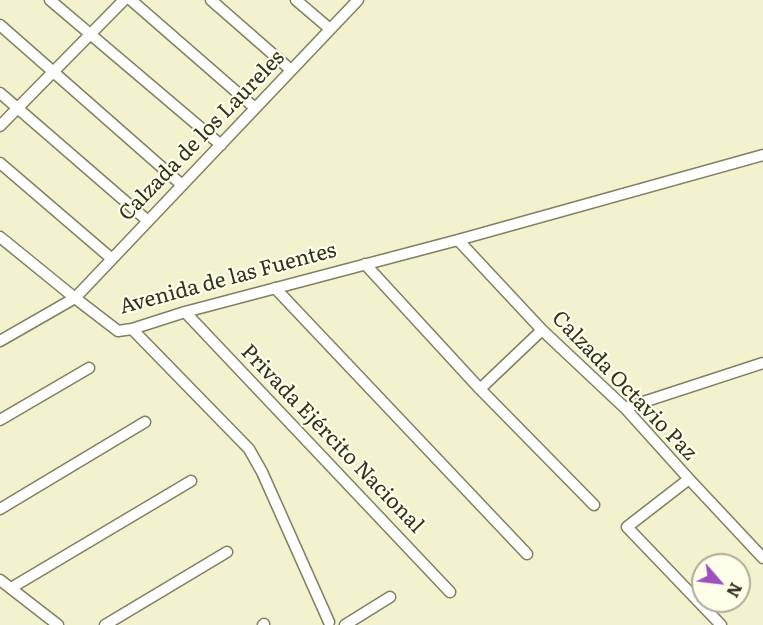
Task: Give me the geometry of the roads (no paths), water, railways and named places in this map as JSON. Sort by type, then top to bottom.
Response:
[{"type":"street","points":[[50,0],[221,145]]},
{"type":"street","points":[[0,126],[124,0]]},
{"type":"street","points":[[130,0],[255,108]]},
{"type":"street","points":[[211,0],[291,70]]},
{"type":"street","points":[[296,0],[330,29]]},
{"type":"street","name":"Calzada de los Laureles","points":[[0,341],[75,298],[358,0]]},
{"type":"street","points":[[0,26],[182,185]]},
{"type":"street","points":[[0,93],[148,221]]},
{"type":"street","name":"Avenida de las Fuentes","points":[[0,238],[118,331],[763,155]]},
{"type":"street","points":[[0,163],[112,259]]},
{"type":"street","name":"Calzada Octavio Paz","points":[[458,240],[542,330],[625,408],[763,558]]},
{"type":"street","points":[[365,264],[480,389],[594,505]]},
{"type":"street","points":[[275,288],[527,554]]},
{"type":"street","name":"Privada Ejército Nacional","points":[[184,312],[450,592]]},
{"type":"street","points":[[132,329],[249,449],[262,472],[329,624],[335,620],[344,625],[390,597]]},
{"type":"street","points":[[480,389],[542,330]]},
{"type":"street","points":[[625,408],[763,363]]},
{"type":"street","points":[[0,420],[89,368]]},
{"type":"street","points":[[0,509],[145,422]]},
{"type":"street","points":[[689,479],[627,527],[721,625]]},
{"type":"street","points":[[11,588],[191,481]]},
{"type":"street","points":[[105,625],[227,552]]},
{"type":"street","points":[[0,579],[58,625]]}]
